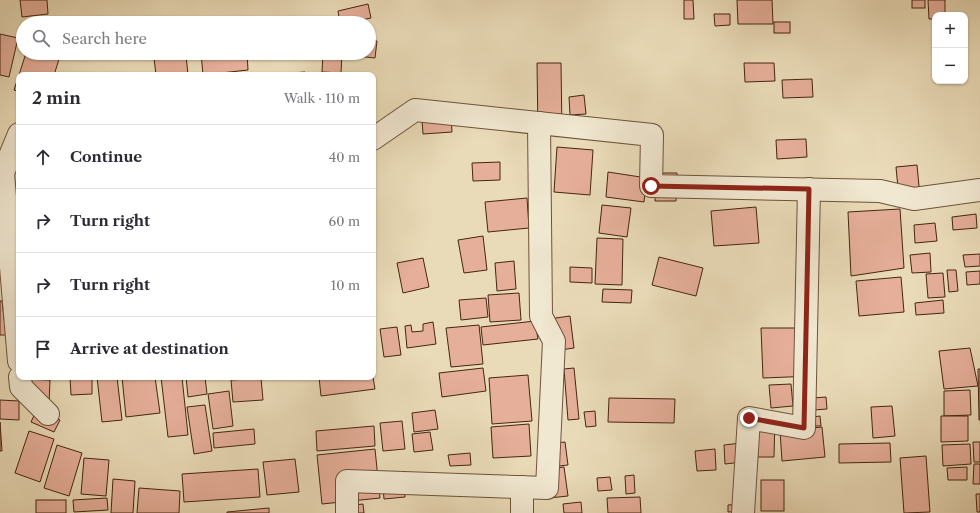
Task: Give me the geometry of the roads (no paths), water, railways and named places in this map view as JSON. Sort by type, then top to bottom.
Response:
[{"type":"street","points":[[376,137],[415,110],[652,135],[651,186],[880,190],[914,199],[980,190]]},
{"type":"street","points":[[347,513],[348,481],[547,488],[554,342],[541,316],[539,123]]},
{"type":"street","points":[[16,140],[1,173],[16,330]]},
{"type":"street","points":[[742,513],[749,418],[804,428],[809,189]]},
{"type":"street","points":[[20,380],[21,387],[48,414]]},
{"type":"street","points":[[522,487],[522,513]]}]
